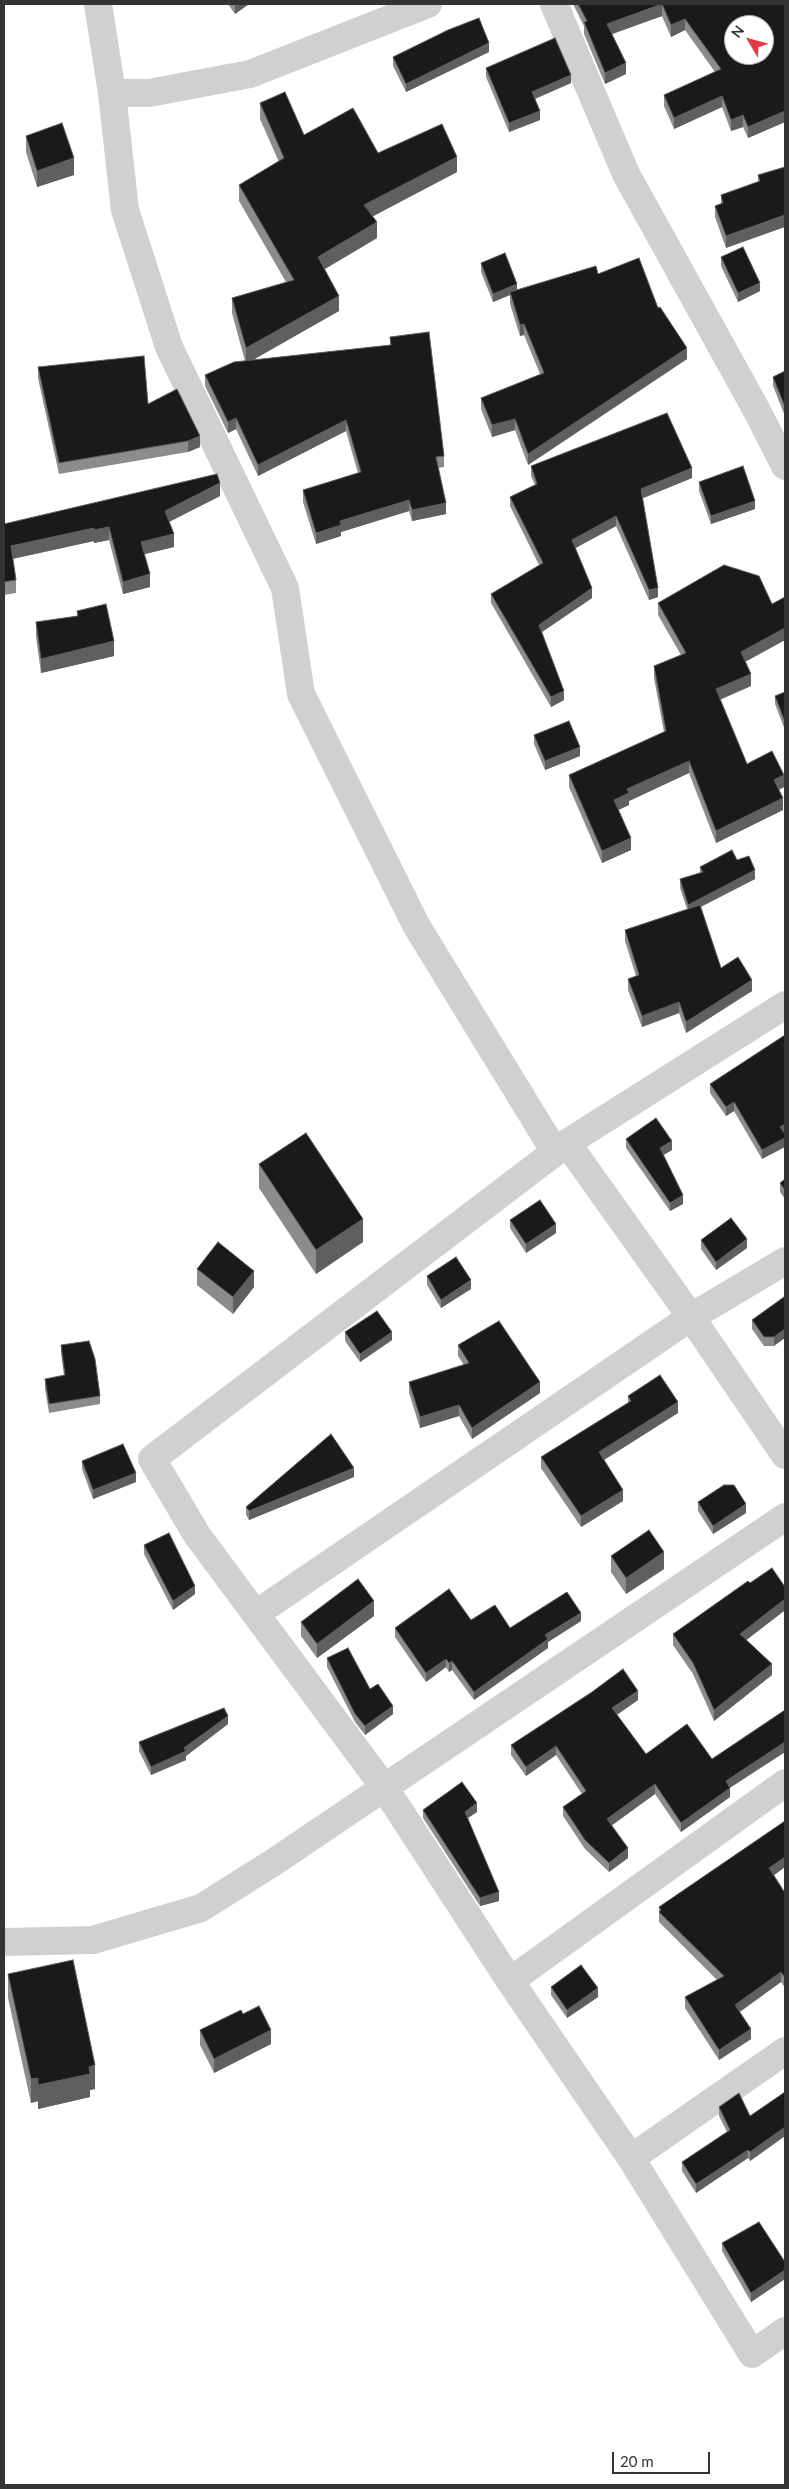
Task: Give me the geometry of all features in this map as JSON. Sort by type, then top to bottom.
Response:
[{"type":"street","points":[[98,4],[112,93],[125,210],[169,347],[285,588],[301,694],[416,925],[561,1147],[691,1317],[785,1455]]},
{"type":"street","points":[[112,93],[149,93],[250,74],[428,4]]},
{"type":"street","points":[[554,4],[626,174],[756,409],[785,466]]},
{"type":"street","points":[[785,1005],[561,1147],[152,1460],[197,1535],[257,1613],[384,1787],[510,1982],[631,2158],[752,2354],[785,2331]]},
{"type":"street","points":[[257,1613],[691,1317],[785,1261]]},
{"type":"street","points":[[4,1942],[94,1940],[201,1908],[274,1862],[785,1517]]},
{"type":"street","points":[[510,1982],[785,1783]]},
{"type":"street","points":[[631,2158],[785,2051]]},
{"type":"building","points":[[578,4],[662,4],[607,24],[626,63],[605,73],[584,22],[587,21]]},
{"type":"building","points":[[662,4],[785,4],[785,111],[748,127],[743,115],[731,120],[722,96],[674,118],[664,95],[721,69],[685,19],[671,25]]},
{"type":"building","points":[[479,18],[489,43],[406,84],[393,57],[448,30]]},
{"type":"building","points":[[555,38],[571,75],[532,92],[540,111],[509,123],[486,68]]},
{"type":"building","points":[[285,92],[304,135],[353,108],[378,153],[442,124],[457,157],[364,205],[377,222],[318,257],[339,296],[246,348],[232,298],[294,280],[239,185],[284,158],[260,103]]},
{"type":"building","points":[[62,123],[74,158],[37,171],[26,136]]},
{"type":"building","points":[[785,167],[785,215],[726,236],[715,206],[723,203],[721,195],[760,181],[758,175]]},
{"type":"building","points":[[743,247],[760,283],[738,293],[721,257]]},
{"type":"building","points":[[505,253],[517,284],[493,294],[481,263]]},
{"type":"building","points":[[639,258],[658,308],[660,307],[687,348],[528,454],[515,419],[492,425],[481,398],[544,373],[524,324],[520,325],[510,292],[596,266],[598,274]]},
{"type":"building","points":[[429,332],[444,456],[436,457],[446,503],[412,510],[409,500],[340,521],[341,525],[316,533],[303,490],[361,472],[346,420],[258,465],[236,418],[228,422],[205,375],[234,362],[391,345],[390,337]]},
{"type":"building","points":[[144,356],[148,404],[177,389],[200,436],[188,441],[59,463],[38,367]]},
{"type":"building","points":[[785,371],[785,407],[773,377]]},
{"type":"building","points":[[667,413],[692,468],[641,489],[658,588],[649,590],[616,516],[572,540],[592,588],[539,625],[564,691],[551,697],[491,594],[543,563],[510,497],[537,484],[531,466]]},
{"type":"building","points":[[743,466],[755,501],[711,516],[699,482]]},
{"type":"building","points":[[217,474],[220,483],[165,511],[174,534],[141,542],[150,574],[123,582],[109,527],[94,530],[94,528],[11,546],[16,580],[4,582],[4,524]]},
{"type":"building","points":[[724,565],[759,576],[772,604],[785,597],[785,628],[741,652],[751,674],[716,689],[747,764],[772,751],[784,775],[774,780],[783,798],[716,831],[689,761],[627,789],[629,793],[614,800],[631,838],[602,851],[569,775],[666,731],[654,666],[686,653],[658,603]]},
{"type":"building","points":[[106,604],[114,641],[41,659],[36,622],[78,616],[77,611]]},
{"type":"building","points":[[785,692],[785,722],[775,696]]},
{"type":"building","points":[[569,721],[580,747],[545,761],[534,735]]},
{"type":"building","points":[[732,850],[737,860],[749,856],[755,870],[688,905],[680,879],[703,872],[700,867]]},
{"type":"building","points":[[700,905],[721,968],[738,957],[752,980],[686,1022],[679,1002],[642,1016],[628,979],[639,975],[625,930]]},
{"type":"building","points":[[785,1035],[785,1124],[780,1127],[785,1134],[785,1138],[762,1150],[734,1102],[726,1107],[710,1084]]},
{"type":"building","points":[[656,1118],[672,1141],[660,1148],[683,1195],[670,1203],[626,1139]]},
{"type":"building","points":[[306,1133],[363,1219],[316,1250],[259,1164]]},
{"type":"building","points":[[785,1179],[785,1190],[780,1183]]},
{"type":"building","points":[[540,1200],[556,1224],[526,1244],[510,1220]]},
{"type":"building","points":[[731,1218],[747,1239],[716,1262],[701,1240]]},
{"type":"building","points":[[218,1242],[254,1271],[233,1297],[197,1269]]},
{"type":"building","points":[[456,1257],[471,1280],[441,1300],[427,1276]]},
{"type":"building","points":[[784,1297],[785,1329],[774,1337],[764,1337],[752,1320]]},
{"type":"building","points":[[377,1311],[392,1332],[360,1354],[345,1332]]},
{"type":"building","points":[[499,1321],[540,1382],[472,1428],[459,1405],[420,1417],[409,1382],[469,1363],[458,1345]]},
{"type":"building","points":[[89,1341],[95,1359],[100,1396],[49,1404],[45,1379],[65,1375],[61,1345]]},
{"type":"building","points":[[660,1375],[678,1402],[599,1452],[623,1490],[581,1516],[541,1457],[631,1401],[628,1396]]},
{"type":"building","points":[[331,1434],[354,1468],[249,1511],[246,1507]]},
{"type":"building","points":[[123,1444],[136,1473],[93,1490],[82,1461]]},
{"type":"building","points":[[724,1485],[734,1485],[746,1504],[713,1526],[698,1502]]},
{"type":"building","points":[[649,1530],[664,1552],[626,1578],[611,1556]]},
{"type":"building","points":[[169,1533],[195,1586],[173,1601],[144,1545]]},
{"type":"building","points":[[772,1568],[785,1587],[785,1599],[740,1634],[772,1664],[714,1710],[693,1663],[673,1634],[748,1581],[750,1583]]},
{"type":"building","points":[[358,1579],[374,1601],[317,1644],[301,1622]]},
{"type":"building","points":[[449,1589],[471,1620],[495,1605],[510,1628],[567,1592],[581,1613],[545,1635],[548,1639],[474,1692],[452,1661],[449,1663],[446,1659],[426,1673],[395,1628]]},
{"type":"building","points":[[348,1648],[370,1689],[378,1684],[393,1706],[365,1726],[355,1714],[327,1658]]},
{"type":"building","points":[[623,1669],[638,1691],[612,1708],[646,1754],[687,1724],[712,1759],[785,1710],[785,1742],[726,1781],[730,1788],[681,1823],[655,1784],[607,1819],[628,1848],[609,1863],[585,1840],[563,1807],[586,1791],[556,1746],[526,1767],[511,1745],[592,1692]]},
{"type":"building","points":[[224,1708],[228,1716],[184,1748],[186,1751],[151,1767],[139,1742]]},
{"type":"building","points":[[462,1782],[477,1803],[465,1812],[499,1892],[480,1898],[423,1810]]},
{"type":"building","points":[[785,1821],[785,1857],[769,1868],[785,1893],[785,1978],[781,1972],[735,2005],[751,2029],[719,2050],[685,1997],[724,1976],[659,1912],[661,1910],[659,1907]]},
{"type":"building","points":[[73,1960],[95,2065],[89,2067],[90,2074],[38,2085],[38,2078],[31,2079],[8,1974]]},
{"type":"building","points":[[581,1965],[598,1988],[567,2010],[551,1987]]},
{"type":"building","points":[[259,2006],[271,2030],[214,2059],[200,2030],[241,2010],[243,2014]]},
{"type":"building","points":[[785,2092],[785,2127],[750,2152],[748,2150],[696,2184],[682,2162],[730,2130],[719,2107],[739,2093],[750,2116]]},
{"type":"building","points":[[759,2222],[785,2262],[785,2270],[751,2293],[722,2243]]}]
